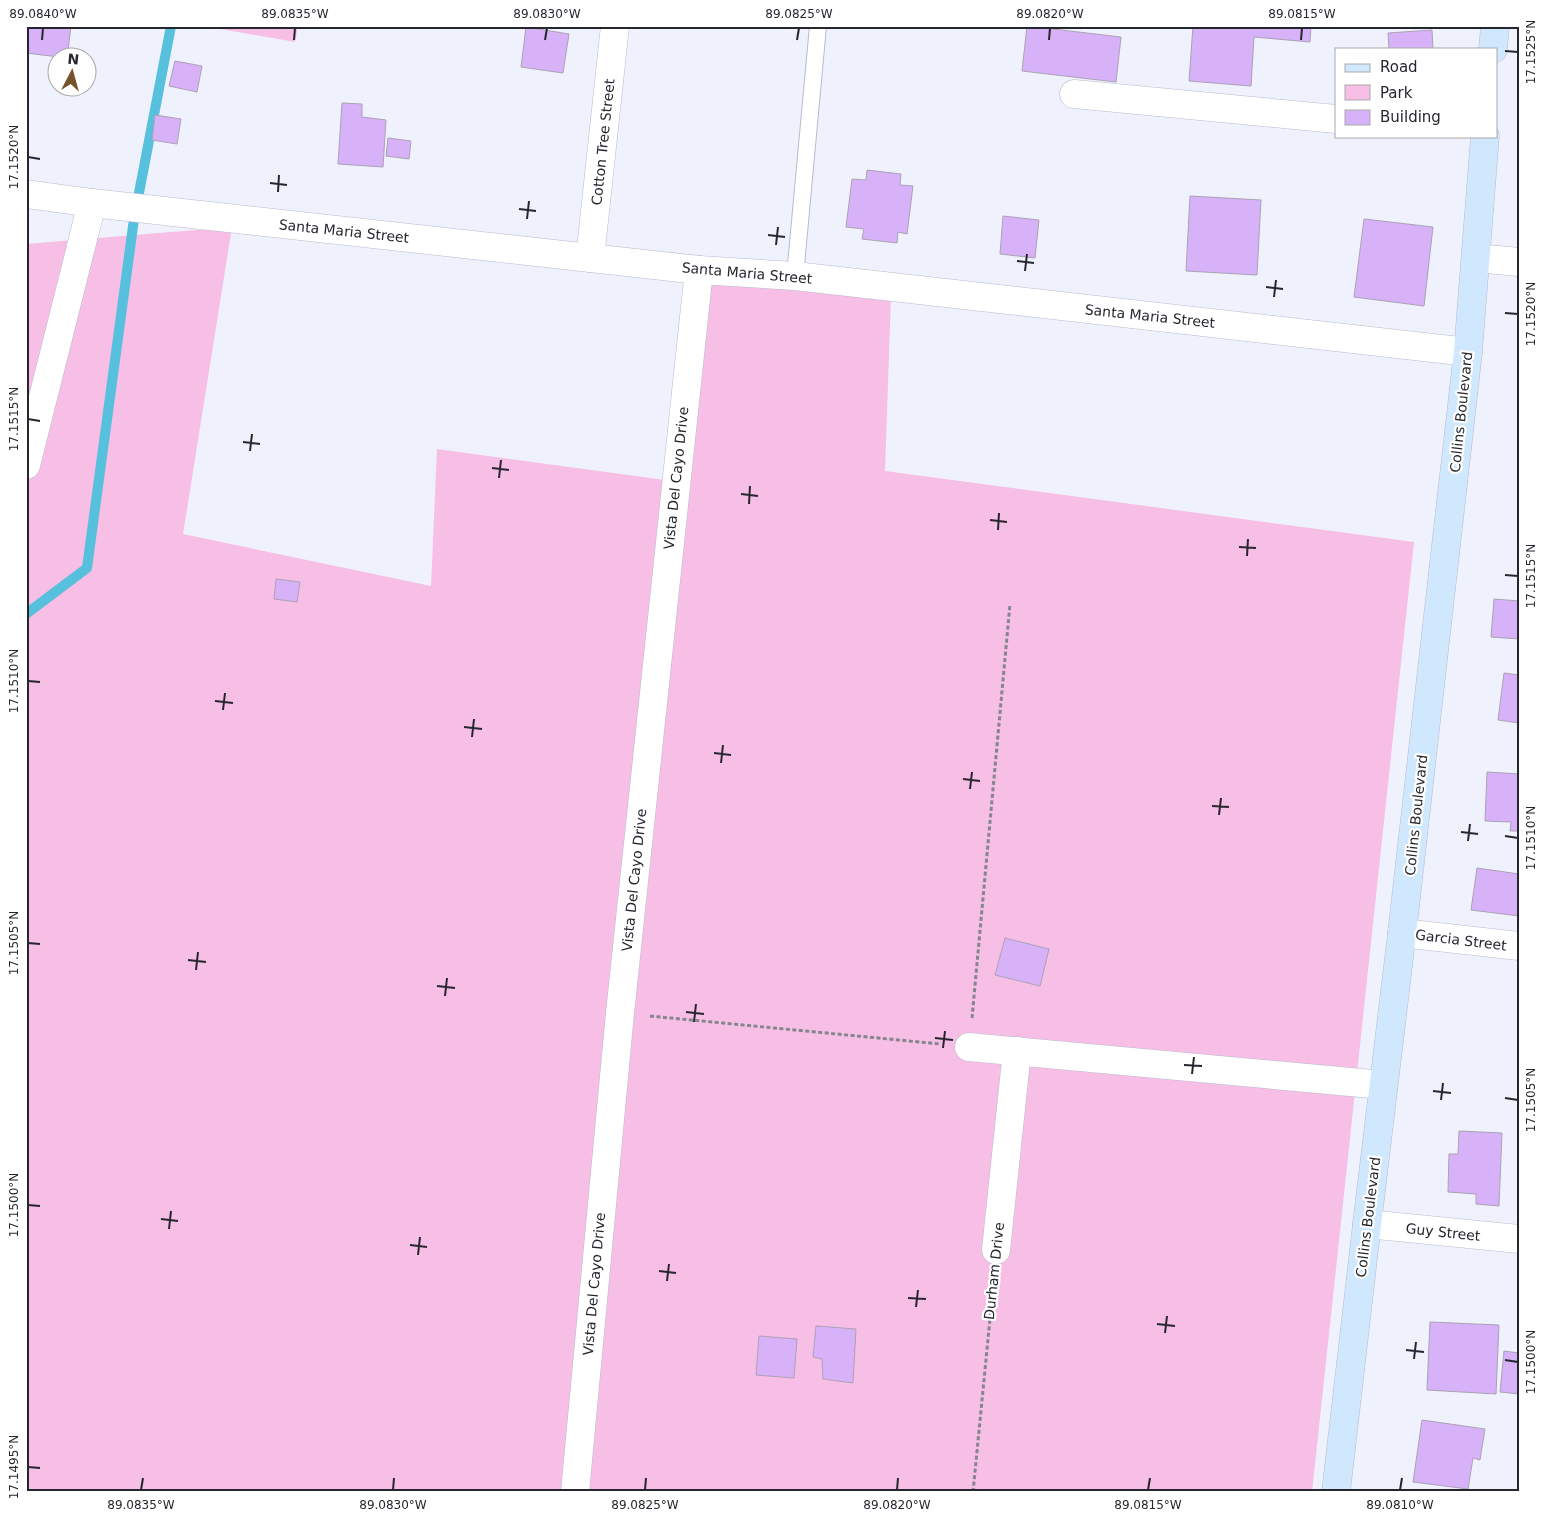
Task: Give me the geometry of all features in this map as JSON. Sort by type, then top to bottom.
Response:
[{"type":"main road","points":[[1493,48],[1496,26]]},
{"type":"main road","name":"Collins Boulevard","points":[[1336,1492],[1468,352],[1485,138]]},
{"type":"street","name":"Cotton Tree Street","points":[[590,258],[615,26]]},
{"type":"street","points":[[1074,94],[1335,119]]},
{"type":"street","name":"Santa Maria Street","points":[[26,194],[92,203],[699,270],[795,276],[1468,352]]},
{"type":"street","points":[[26,465],[92,203]]},
{"type":"street","points":[[1476,258],[1519,262]]},
{"type":"street","name":"Vista Del Cayo Drive","points":[[574,1492],[620,1013],[699,270]]},
{"type":"street","name":"Garcia Street","points":[[1402,933],[1519,946]]},
{"type":"street","points":[[970,1047],[1384,1084]]},
{"type":"street","name":"Durham Drive","points":[[996,1250],[1017,1051]]},
{"type":"street","name":"Guy Street","points":[[1367,1224],[1519,1239]]},
{"type":"lane","points":[[795,276],[818,26]]},
{"type":"path","points":[[620,1013],[970,1047],[1010,604]]},
{"type":"path","name":"Durham Drive","points":[[973,1492],[996,1250]]},
{"type":"green space","points":[[204,26],[298,26],[295,42]]},
{"type":"green space","points":[[232,227],[183,534],[431,586],[437,449],[665,480],[692,282],[891,295],[885,471],[1414,542],[1312,1492],[26,1492],[26,244]]},
{"type":"building","points":[[26,26],[71,26],[68,48],[48,48],[48,56],[26,53]]},
{"type":"building","points":[[1027,26],[1121,37],[1116,82],[1022,71]]},
{"type":"building","points":[[1193,26],[1311,26],[1310,42],[1254,37],[1251,86],[1189,81]]},
{"type":"building","points":[[526,27],[569,34],[563,73],[521,67]]},
{"type":"building","points":[[1432,30],[1433,48],[1389,48],[1388,33]]},
{"type":"building","points":[[175,61],[202,66],[197,92],[169,86]]},
{"type":"building","points":[[342,103],[362,104],[362,117],[386,120],[383,167],[338,164]]},
{"type":"building","points":[[155,115],[181,119],[177,144],[152,140]]},
{"type":"building","points":[[388,138],[411,141],[409,159],[386,156]]},
{"type":"building","points":[[867,170],[901,174],[900,185],[913,186],[907,234],[898,232],[897,243],[862,239],[864,229],[846,227],[852,179],[866,180]]},
{"type":"building","points":[[1190,196],[1261,200],[1257,275],[1186,271]]},
{"type":"building","points":[[1003,216],[1039,220],[1035,258],[1000,254]]},
{"type":"building","points":[[1364,219],[1433,227],[1424,306],[1354,297]]},
{"type":"building","points":[[276,579],[300,582],[297,602],[274,599]]},
{"type":"building","points":[[1494,599],[1519,601],[1519,639],[1491,637]]},
{"type":"building","points":[[1504,673],[1519,675],[1519,723],[1498,720]]},
{"type":"building","points":[[1487,772],[1519,774],[1519,831],[1510,831],[1511,822],[1485,821]]},
{"type":"building","points":[[1477,868],[1519,874],[1519,916],[1471,910]]},
{"type":"building","points":[[1005,938],[1049,949],[1040,986],[995,975]]},
{"type":"building","points":[[1459,1131],[1502,1133],[1499,1206],[1476,1204],[1476,1194],[1448,1192],[1449,1154],[1458,1154]]},
{"type":"building","points":[[1430,1322],[1499,1325],[1496,1394],[1427,1390]]},
{"type":"building","points":[[816,1326],[856,1329],[853,1383],[823,1379],[822,1359],[813,1357]]},
{"type":"building","points":[[759,1336],[797,1339],[794,1378],[756,1375]]},
{"type":"building","points":[[1504,1351],[1519,1353],[1519,1394],[1500,1392]]},
{"type":"building","points":[[1422,1420],[1485,1429],[1480,1460],[1473,1458],[1468,1489],[1413,1482]]},
{"type":"waterway","points":[[26,614],[87,568],[134,219],[171,26]]}]
